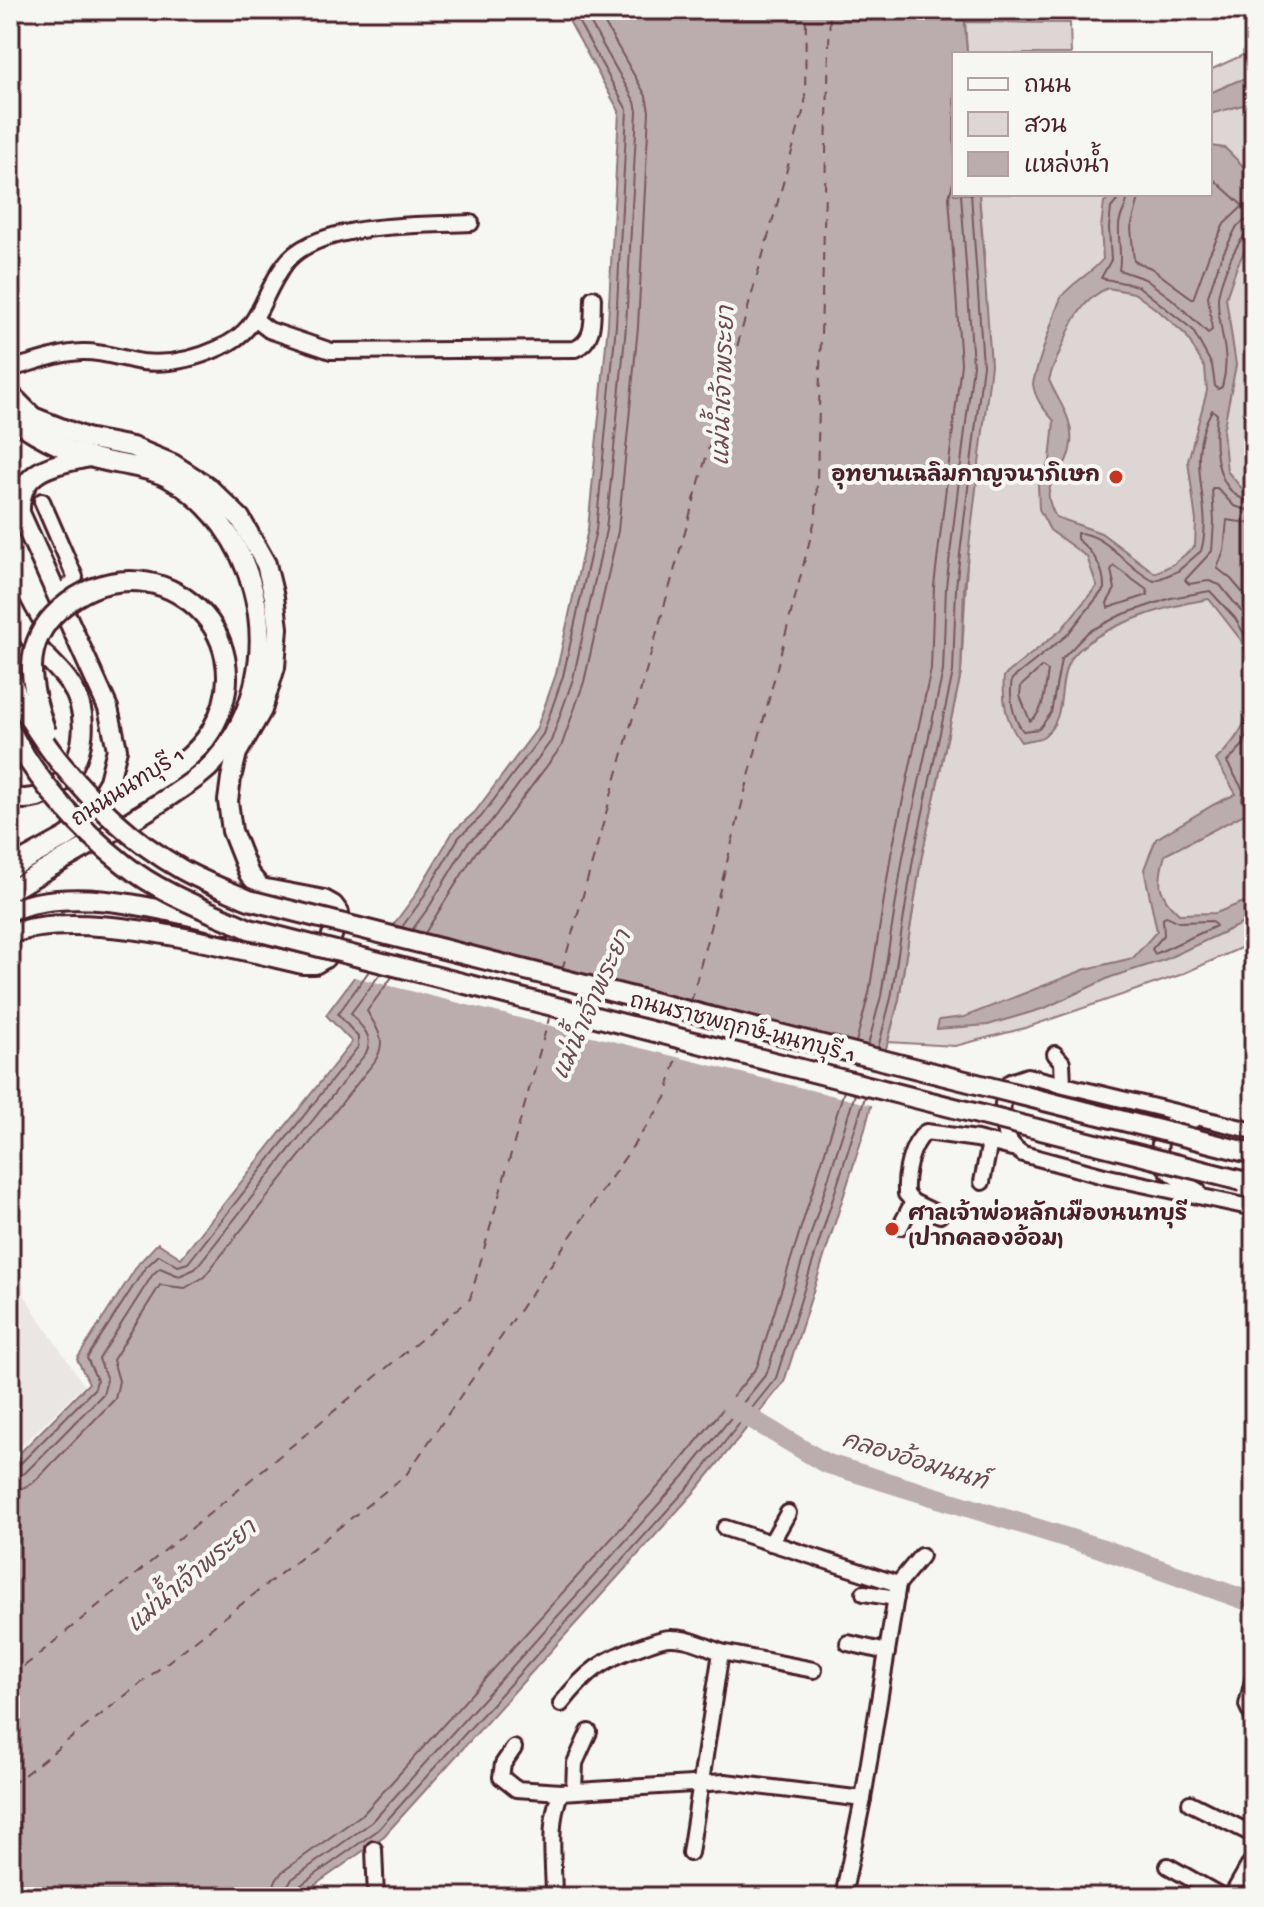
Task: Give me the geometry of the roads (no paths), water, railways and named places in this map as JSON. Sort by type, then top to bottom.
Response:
[{"type":"main road","points":[[10,394],[33,417],[86,438],[132,447],[173,464],[207,486],[240,518],[266,564],[278,628],[275,667],[262,710],[237,753],[231,778],[228,801],[232,831],[249,874],[261,888],[324,900],[339,913],[325,958],[315,964],[122,928],[47,925],[28,927],[10,934]]},
{"type":"main road","name":"ถนนนนทบุรี 1","points":[[10,415],[34,432],[89,457],[130,465],[166,477],[196,498],[226,530],[248,572],[261,631],[260,660],[253,691],[240,721],[215,761],[200,775],[144,813],[10,891]]},
{"type":"main road","points":[[68,836],[90,814],[109,781],[117,749],[108,708],[20,513],[19,500],[29,479],[46,469],[89,457]]},
{"type":"main road","points":[[10,868],[68,836],[182,764],[211,731],[225,700],[229,669],[221,644],[200,609],[169,589],[130,579],[110,581],[90,588],[47,620],[33,650],[31,684],[53,753]]},
{"type":"main road","points":[[10,604],[35,645],[71,685],[84,719],[79,754],[62,781],[45,795],[23,801],[10,797]]},
{"type":"main road","name":"ถนนราชพฤกษ์-นนทบุรี 1","points":[[10,675],[29,719],[53,753],[105,814],[136,841],[183,870],[249,900],[1254,1154]]},
{"type":"main road","name":"ถนนราชพฤกษ์-นนทบุรี 1","points":[[10,730],[52,794],[125,866],[168,891],[249,929],[1254,1184]]},
{"type":"main road","points":[[10,911],[77,900],[120,902],[249,929]]},
{"type":"street","points":[[10,369],[84,352],[140,362],[190,359],[222,347],[241,334],[256,320],[285,263],[319,240],[350,231],[471,223]]},
{"type":"street","points":[[256,320],[269,330],[331,351],[575,349],[590,339],[593,298]]},
{"type":"street","points":[[42,501],[75,577],[71,585],[56,595]]},
{"type":"street","points":[[1055,1054],[1062,1062],[1063,1084]]},
{"type":"street","points":[[1012,1148],[1006,1138],[1003,1096],[1010,1082],[1027,1076],[1254,1131]]},
{"type":"street","points":[[1208,1197],[1167,1172],[1157,1148],[1164,1126],[1183,1119],[1226,1123]]},
{"type":"street","points":[[940,1215],[913,1202],[906,1194],[906,1181],[916,1145],[926,1132],[990,1142],[1046,1162],[1254,1208]]},
{"type":"street","points":[[982,1182],[990,1142]]},
{"type":"street","points":[[900,1227],[913,1202]]},
{"type":"street","points":[[771,1543],[788,1513]]},
{"type":"street","points":[[725,1528],[897,1591]]},
{"type":"street","points":[[843,1897],[863,1799],[897,1591],[921,1556]]},
{"type":"street","points":[[864,1593],[897,1591]]},
{"type":"street","points":[[561,1704],[596,1665],[670,1637],[698,1642],[721,1652],[814,1670]]},
{"type":"street","points":[[848,1643],[887,1652]]},
{"type":"street","points":[[690,1853],[721,1652]]},
{"type":"street","points":[[1254,1676],[1247,1705],[1254,1720]]},
{"type":"street","points":[[554,1897],[556,1804],[568,1792],[575,1763],[589,1732]]},
{"type":"street","points":[[514,1748],[500,1770],[501,1777],[516,1789],[568,1792],[725,1782],[863,1799]]},
{"type":"street","points":[[1190,1803],[1254,1835]]},
{"type":"street","points":[[374,1849],[376,1897]]},
{"type":"street","points":[[1231,1897],[1254,1857]]},
{"type":"street","points":[[1168,1866],[1223,1897]]},
{"type":"water","name":"แม่น้ำเจ้าพระยา","points":[[563,10],[964,10],[967,52],[952,52],[952,196],[979,196],[991,365],[964,588],[961,673],[921,860],[899,999],[865,1129],[784,1382],[698,1488],[384,1836],[298,1897],[10,1897],[10,1463],[89,1383],[77,1359],[139,1263],[158,1243],[181,1258],[352,1042],[326,1015],[414,897],[453,832],[475,812],[536,730],[556,674],[588,529],[608,324],[619,111]]},
{"type":"water","points":[[1254,78],[1254,102],[1212,113],[1212,92],[1237,81]]},
{"type":"water","points":[[1212,146],[1225,148],[1254,177],[1254,232],[1226,298],[1236,365],[1223,431],[1227,471],[1244,491],[1254,495],[1254,672],[1241,640],[1209,599],[1152,613],[1109,630],[1076,652],[1064,675],[1056,721],[1042,737],[1021,742],[1006,711],[1004,676],[1061,630],[1097,586],[1087,557],[1050,530],[1039,509],[1038,484],[1050,461],[1054,421],[1038,400],[1033,384],[1062,296],[1103,259],[1101,228],[1104,202],[1112,196],[1212,196]],"holes":[[[1108,288],[1134,293],[1186,335],[1205,368],[1207,391],[1188,461],[1196,521],[1195,546],[1174,564],[1155,573],[1101,533],[1056,517],[1050,504],[1050,486],[1069,455],[1071,435],[1068,418],[1049,380],[1079,312],[1097,294]]]},
{"type":"water","points":[[1254,680],[1254,809],[1165,855],[1160,881],[1166,900],[1179,914],[1216,913],[1254,898],[1254,918],[1164,960],[1111,977],[1045,1008],[988,1025],[937,1029],[939,1020],[964,1017],[1086,969],[1133,958],[1157,931],[1144,869],[1156,839],[1236,794],[1216,760],[1244,724]]},
{"type":"waterway","name":"คลองอ้อมนนท์","points":[[732,1407],[825,1463],[1100,1548],[1254,1603]]},
{"type":"place","name":"อุทยานเฉลิมกาญจนาภิเษก","points":[[1116,477]]},
{"type":"place","name":"ศาลเจ้าพ่อหลักเมืองนนทบุรี (ปากคลองอ้อม)","points":[[892,1229]]}]
